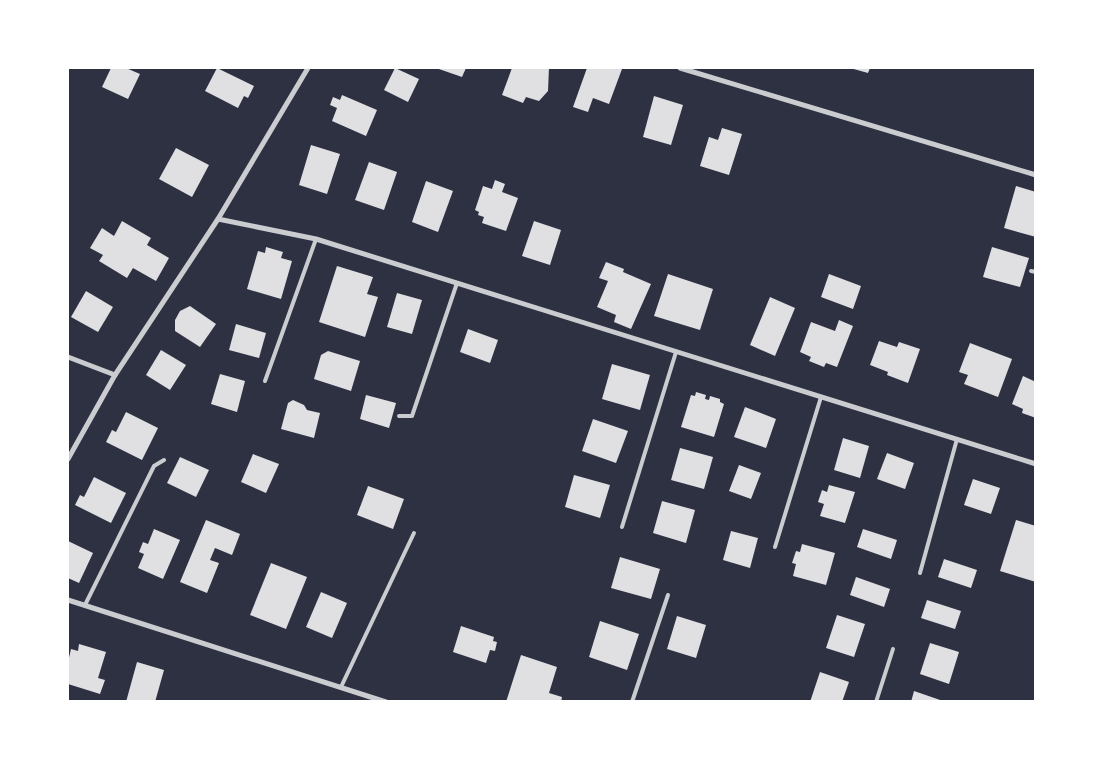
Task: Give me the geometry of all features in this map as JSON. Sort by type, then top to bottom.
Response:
[{"type":"street","points":[[68,459],[115,375],[218,219],[308,68]]},
{"type":"street","points":[[680,68],[1036,175]]},
{"type":"street","points":[[218,219],[316,239],[1036,464]]},
{"type":"street","points":[[68,357],[115,375]]},
{"type":"street","points":[[68,600],[386,702]]},
{"type":"lane","points":[[265,381],[316,239]]},
{"type":"lane","points":[[399,416],[412,416],[457,283]]},
{"type":"lane","points":[[622,526],[676,352]]},
{"type":"lane","points":[[775,547],[821,397]]},
{"type":"lane","points":[[920,573],[957,439]]},
{"type":"lane","points":[[85,605],[154,466],[164,460]]},
{"type":"lane","points":[[342,687],[414,533]]},
{"type":"lane","points":[[632,702],[668,595]]},
{"type":"lane","points":[[876,702],[893,649]]},
{"type":"building","points":[[111,68],[126,68],[140,74],[128,99],[102,87]]},
{"type":"building","points":[[217,68],[254,86],[248,98],[244,96],[238,108],[205,91]]},
{"type":"building","points":[[395,68],[419,79],[408,102],[384,90]]},
{"type":"building","points":[[436,68],[466,68],[462,77]]},
{"type":"building","points":[[512,68],[549,68],[548,91],[539,101],[526,97],[523,103],[502,95]]},
{"type":"building","points":[[587,68],[622,69],[609,104],[593,98],[588,112],[573,107]]},
{"type":"building","points":[[850,68],[870,68],[868,73]]},
{"type":"building","points":[[342,95],[377,110],[366,136],[332,121],[337,108],[330,105],[333,97],[340,100]]},
{"type":"building","points":[[654,96],[683,105],[671,145],[643,137]]},
{"type":"building","points":[[722,128],[742,134],[729,175],[700,166],[709,137],[718,140]]},
{"type":"building","points":[[311,145],[340,154],[327,194],[299,185]]},
{"type":"building","points":[[176,148],[209,165],[192,197],[159,179]]},
{"type":"building","points":[[369,162],[397,172],[384,210],[355,200]]},
{"type":"building","points":[[495,180],[505,184],[502,192],[518,198],[506,231],[482,223],[484,217],[478,215],[479,212],[475,210],[483,186],[492,189]]},
{"type":"building","points":[[426,181],[453,191],[438,232],[412,222]]},
{"type":"building","points":[[1016,186],[1036,192],[1036,237],[1004,228]]},
{"type":"building","points":[[122,221],[151,238],[147,245],[169,258],[156,281],[133,268],[127,278],[99,261],[103,255],[90,248],[102,228],[114,236]]},
{"type":"building","points":[[534,221],[561,230],[550,265],[522,256]]},
{"type":"building","points":[[266,247],[283,252],[281,258],[292,261],[281,299],[247,289],[258,251],[265,253]]},
{"type":"building","points":[[992,247],[1029,258],[1020,287],[983,277]]},
{"type":"building","points":[[606,262],[624,269],[623,272],[651,284],[631,329],[614,322],[616,315],[597,307],[608,281],[599,278]]},
{"type":"building","points":[[337,266],[373,277],[367,294],[378,297],[365,337],[319,322]]},
{"type":"building","points":[[668,274],[713,289],[700,330],[654,316]]},
{"type":"building","points":[[829,274],[861,286],[853,309],[821,297]]},
{"type":"building","points":[[86,291],[113,307],[98,332],[71,317]]},
{"type":"building","points":[[397,293],[422,300],[412,334],[387,327]]},
{"type":"building","points":[[770,297],[795,308],[775,356],[750,345]]},
{"type":"building","points":[[190,306],[216,324],[200,347],[175,331],[175,320],[180,311]]},
{"type":"building","points":[[839,320],[853,326],[837,367],[826,363],[824,367],[809,361],[811,357],[800,352],[811,322],[835,331]]},
{"type":"building","points":[[236,324],[266,333],[259,358],[229,350]]},
{"type":"building","points":[[468,329],[498,340],[490,363],[460,352]]},
{"type":"building","points":[[879,341],[897,347],[899,342],[920,349],[908,383],[887,375],[888,372],[870,365]]},
{"type":"building","points":[[970,343],[1012,359],[998,397],[964,384],[968,375],[959,372]]},
{"type":"building","points":[[161,350],[186,365],[170,390],[146,375]]},
{"type":"building","points":[[328,351],[360,361],[351,391],[314,379],[321,355]]},
{"type":"building","points":[[612,364],[650,375],[640,410],[602,399]]},
{"type":"building","points":[[220,374],[245,381],[237,412],[211,404]]},
{"type":"building","points":[[1023,376],[1036,382],[1036,418],[1022,413],[1023,409],[1012,404]]},
{"type":"building","points":[[696,392],[706,395],[705,399],[709,400],[710,396],[720,399],[720,402],[724,404],[714,437],[681,427],[691,395],[695,396]]},
{"type":"building","points":[[366,395],[396,403],[389,428],[360,419]]},
{"type":"building","points":[[293,400],[304,405],[307,410],[320,413],[314,438],[281,429],[288,403]]},
{"type":"building","points":[[745,407],[776,419],[766,448],[734,437]]},
{"type":"building","points":[[126,412],[158,428],[142,460],[106,442],[112,430],[116,432]]},
{"type":"building","points":[[593,419],[628,431],[616,463],[582,451]]},
{"type":"building","points":[[843,438],[869,446],[860,478],[834,470]]},
{"type":"building","points":[[680,448],[713,457],[704,489],[671,480]]},
{"type":"building","points":[[887,453],[914,463],[905,489],[877,479]]},
{"type":"building","points":[[253,454],[279,464],[266,493],[241,482]]},
{"type":"building","points":[[180,457],[209,470],[196,497],[167,483]]},
{"type":"building","points":[[739,465],[761,473],[751,499],[729,491]]},
{"type":"building","points":[[574,475],[610,485],[600,518],[565,507]]},
{"type":"building","points":[[94,477],[126,493],[111,523],[75,505],[80,495],[84,497]]},
{"type":"building","points":[[973,479],[1000,488],[991,514],[964,505]]},
{"type":"building","points":[[829,485],[855,492],[845,523],[820,516],[824,504],[818,502],[822,490],[827,492]]},
{"type":"building","points":[[368,486],[404,499],[393,529],[357,515]]},
{"type":"building","points":[[662,501],[695,510],[686,543],[653,533]]},
{"type":"building","points":[[206,520],[240,534],[232,555],[215,548],[210,560],[219,563],[207,593],[180,582]]},
{"type":"building","points":[[1016,520],[1036,526],[1036,582],[1000,571]]},
{"type":"building","points":[[154,529],[180,540],[163,579],[138,568],[144,554],[139,552],[143,542],[148,544]]},
{"type":"building","points":[[863,529],[897,540],[891,559],[857,547]]},
{"type":"building","points":[[731,531],[758,538],[750,568],[723,560]]},
{"type":"building","points":[[68,541],[93,553],[79,583],[68,578]]},
{"type":"building","points":[[802,544],[835,553],[826,585],[793,576],[796,564],[792,563],[796,551],[800,552]]},
{"type":"building","points":[[620,557],[660,569],[651,599],[611,588]]},
{"type":"building","points":[[944,559],[977,570],[971,588],[938,577]]},
{"type":"building","points":[[271,563],[307,577],[286,629],[250,615]]},
{"type":"building","points":[[856,577],[890,589],[884,607],[850,595]]},
{"type":"building","points":[[321,592],[347,603],[332,638],[306,627]]},
{"type":"building","points":[[927,600],[961,611],[955,629],[921,618]]},
{"type":"building","points":[[837,615],[865,624],[854,657],[826,648]]},
{"type":"building","points":[[677,616],[706,625],[696,658],[667,649]]},
{"type":"building","points":[[600,621],[639,634],[627,670],[589,657]]},
{"type":"building","points":[[461,626],[494,637],[493,641],[497,642],[495,651],[490,650],[486,663],[453,652]]},
{"type":"building","points":[[930,643],[959,652],[949,684],[920,674]]},
{"type":"building","points":[[79,644],[106,652],[98,678],[105,680],[100,694],[68,684],[68,662],[71,649],[78,651]]},
{"type":"building","points":[[521,655],[557,667],[549,693],[562,697],[561,702],[506,702]]},
{"type":"building","points":[[137,662],[164,670],[155,702],[126,702]]},
{"type":"building","points":[[820,672],[849,682],[842,702],[810,702]]},
{"type":"building","points":[[914,691],[943,701],[943,702],[911,702]]}]
